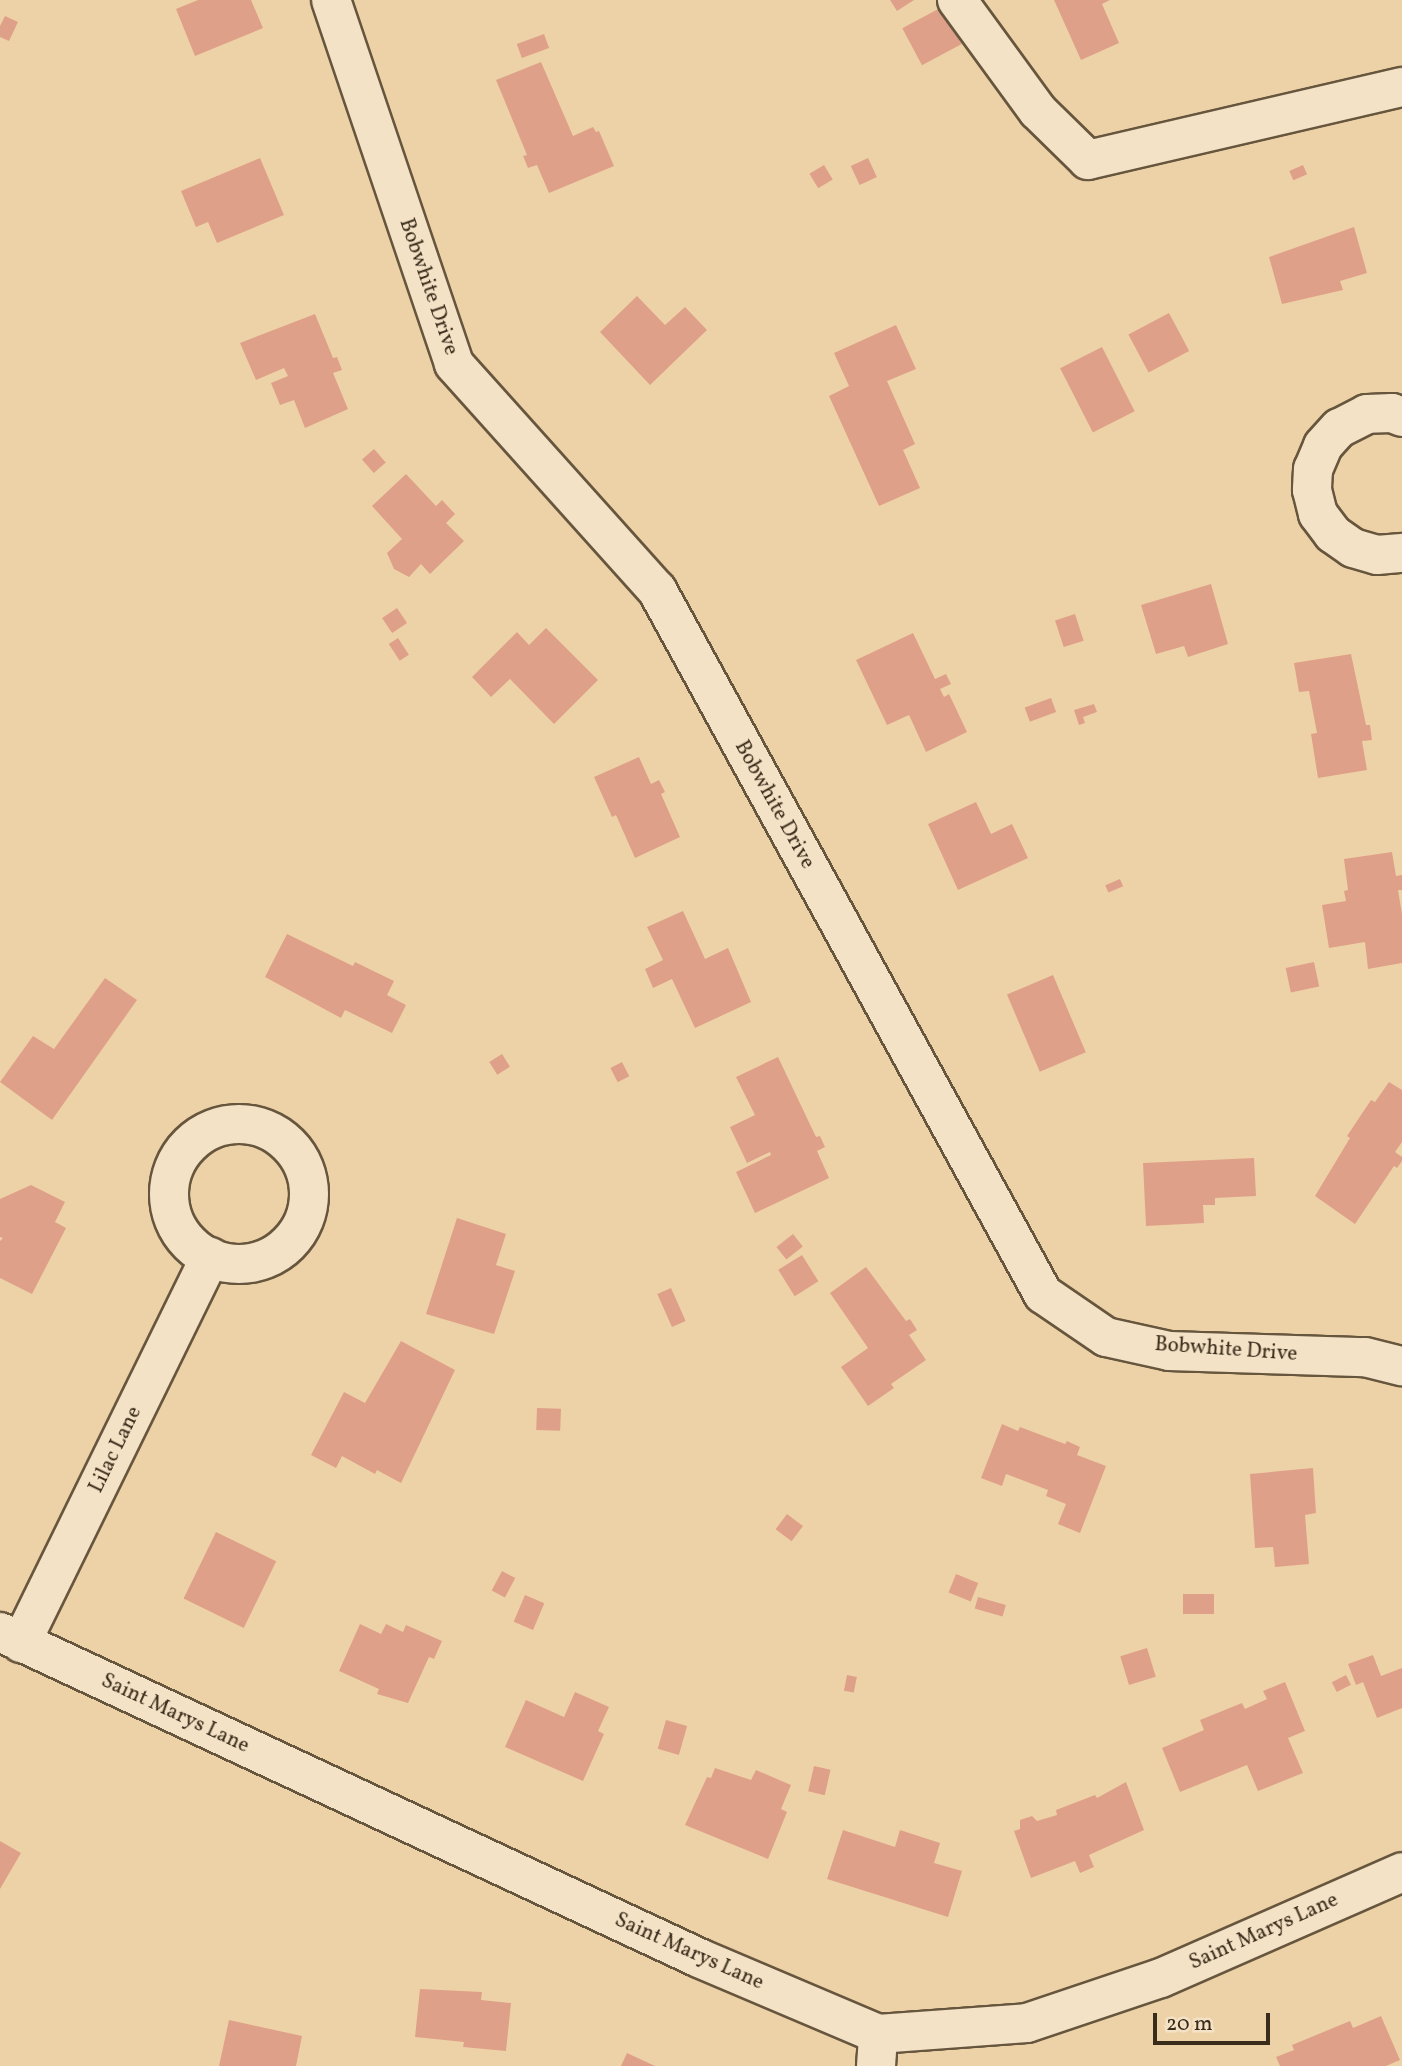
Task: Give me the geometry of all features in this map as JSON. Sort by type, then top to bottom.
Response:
[{"type":"street","name":"Bobwhite Drive","points":[[331,0],[454,364],[657,590],[1043,1294],[1106,1337],[1169,1351],[1365,1357],[1402,1366]]},
{"type":"street","points":[[957,0],[1038,111],[1088,160],[1402,87]]},
{"type":"street","points":[[1402,417],[1392,413],[1367,414],[1339,428],[1323,446],[1313,469],[1312,490],[1318,514],[1333,534],[1353,548],[1377,555],[1402,553]]},
{"type":"street","name":"Lilac Lane","points":[[11,1637],[210,1257]]},
{"type":"street","name":"Saint Marys Lane","points":[[11,1637],[699,1958],[877,2050],[1027,2023],[1161,1978],[1402,1872]]},
{"type":"building","points":[[198,0],[251,0],[263,28],[195,56],[176,9]]},
{"type":"building","points":[[890,0],[914,0],[897,11]]},
{"type":"building","points":[[1054,0],[1110,0],[1102,4],[1119,43],[1081,60]]},
{"type":"building","points":[[942,7],[962,44],[922,65],[902,28]]},
{"type":"building","points":[[5,16],[18,22],[9,41],[0,37],[0,26]]},
{"type":"building","points":[[544,34],[549,48],[522,58],[517,44]]},
{"type":"building","points":[[541,62],[573,136],[593,127],[596,132],[599,131],[614,166],[549,193],[537,165],[528,168],[523,156],[527,155],[496,80]]},
{"type":"building","points":[[260,158],[284,215],[217,243],[208,222],[196,227],[181,191]]},
{"type":"building","points":[[868,158],[877,177],[860,185],[851,166]]},
{"type":"building","points":[[824,165],[833,180],[818,188],[809,174]]},
{"type":"building","points":[[1303,165],[1307,174],[1293,180],[1289,171]]},
{"type":"building","points":[[1354,227],[1367,273],[1340,281],[1343,290],[1282,304],[1269,257]]},
{"type":"building","points":[[637,296],[665,325],[685,307],[707,330],[650,385],[600,332]]},
{"type":"building","points":[[1169,313],[1189,351],[1149,373],[1128,335]]},
{"type":"building","points":[[315,314],[333,358],[337,357],[342,370],[333,373],[348,409],[305,428],[294,400],[280,405],[271,383],[288,376],[284,368],[256,380],[240,343]]},
{"type":"building","points":[[896,325],[916,369],[887,381],[915,444],[903,450],[920,488],[879,506],[829,396],[849,386],[834,353]]},
{"type":"building","points":[[1102,347],[1135,411],[1093,432],[1060,368]]},
{"type":"building","points":[[374,449],[386,463],[374,473],[362,459]]},
{"type":"building","points":[[406,474],[436,506],[442,500],[455,514],[446,523],[464,541],[430,574],[421,564],[409,577],[394,569],[387,553],[402,539],[372,506]]},
{"type":"building","points":[[1211,584],[1228,644],[1188,657],[1184,646],[1156,654],[1141,605]]},
{"type":"building","points":[[397,608],[407,623],[392,633],[382,618]]},
{"type":"building","points":[[1075,614],[1084,641],[1064,647],[1055,620]]},
{"type":"building","points":[[546,628],[598,680],[554,724],[510,679],[491,697],[472,677],[517,632],[529,645]]},
{"type":"building","points":[[913,633],[935,679],[946,674],[951,684],[940,689],[944,697],[949,694],[967,732],[926,752],[909,715],[887,725],[856,660]]},
{"type":"building","points":[[398,638],[409,655],[400,661],[389,644]]},
{"type":"building","points":[[1351,654],[1366,725],[1370,725],[1372,740],[1362,741],[1367,770],[1318,778],[1311,734],[1317,733],[1309,691],[1299,692],[1294,663]]},
{"type":"building","points":[[1051,698],[1056,712],[1030,722],[1025,708]]},
{"type":"building","points":[[1094,704],[1097,712],[1083,717],[1085,723],[1079,725],[1074,710]]},
{"type":"building","points":[[639,757],[651,784],[659,780],[665,792],[661,794],[680,837],[635,858],[616,815],[612,817],[594,777]]},
{"type":"building","points":[[976,802],[991,834],[1012,824],[1028,858],[958,890],[928,824]]},
{"type":"building","points":[[1392,852],[1396,876],[1402,875],[1402,890],[1398,890],[1402,914],[1402,963],[1368,969],[1365,942],[1329,948],[1322,905],[1346,901],[1344,891],[1348,890],[1344,859]]},
{"type":"building","points":[[1120,879],[1123,886],[1108,893],[1105,885]]},
{"type":"building","points":[[683,911],[705,959],[728,948],[751,1002],[695,1028],[672,979],[653,988],[645,969],[663,960],[647,927]]},
{"type":"building","points":[[287,934],[353,966],[355,962],[394,981],[387,995],[406,1005],[392,1033],[345,1010],[341,1018],[265,977]]},
{"type":"building","points":[[1314,962],[1319,986],[1291,992],[1286,968]]},
{"type":"building","points":[[1053,975],[1086,1052],[1040,1072],[1007,995]]},
{"type":"building","points":[[105,978],[137,1000],[52,1120],[0,1082],[33,1036],[54,1049]]},
{"type":"building","points":[[502,1054],[510,1067],[497,1075],[489,1062]]},
{"type":"building","points":[[778,1057],[816,1137],[820,1136],[825,1147],[817,1151],[829,1178],[755,1213],[736,1172],[771,1155],[770,1152],[747,1163],[730,1127],[755,1115],[736,1077]]},
{"type":"building","points":[[622,1062],[629,1076],[618,1082],[610,1068]]},
{"type":"building","points":[[1389,1082],[1402,1090],[1402,1142],[1395,1152],[1402,1157],[1402,1161],[1397,1168],[1394,1166],[1355,1224],[1315,1196],[1350,1138],[1347,1136],[1371,1100],[1375,1102]]},
{"type":"building","points":[[1254,1158],[1256,1196],[1215,1198],[1215,1205],[1203,1205],[1204,1223],[1146,1226],[1143,1163]]},
{"type":"building","points":[[31,1185],[65,1202],[55,1222],[66,1228],[32,1294],[0,1278],[0,1241],[3,1238],[0,1237],[0,1199]]},
{"type":"building","points":[[457,1218],[506,1234],[496,1265],[515,1271],[494,1334],[426,1314]]},
{"type":"building","points":[[793,1234],[803,1247],[786,1260],[776,1247]]},
{"type":"building","points":[[802,1255],[818,1281],[795,1296],[778,1270]]},
{"type":"building","points":[[866,1267],[906,1321],[910,1319],[917,1330],[909,1335],[926,1360],[891,1384],[894,1388],[868,1406],[841,1367],[868,1348],[830,1293]]},
{"type":"building","points":[[671,1288],[686,1321],[672,1327],[657,1294]]},
{"type":"building","points":[[401,1341],[455,1370],[401,1483],[377,1470],[375,1474],[342,1456],[336,1468],[311,1455],[344,1392],[365,1403]]},
{"type":"building","points":[[537,1408],[561,1409],[560,1431],[536,1430]]},
{"type":"building","points":[[1002,1424],[1018,1431],[1020,1427],[1065,1444],[1067,1441],[1080,1447],[1077,1455],[1106,1466],[1080,1533],[1058,1524],[1066,1504],[1046,1496],[1048,1490],[1006,1474],[1002,1486],[981,1478]]},
{"type":"building","points":[[1313,1468],[1316,1513],[1305,1515],[1309,1564],[1275,1567],[1273,1547],[1255,1548],[1250,1474]]},
{"type":"building","points":[[787,1514],[803,1526],[792,1541],[776,1529]]},
{"type":"building","points":[[216,1532],[276,1561],[244,1628],[184,1599]]},
{"type":"building","points":[[502,1571],[515,1578],[505,1597],[492,1590]]},
{"type":"building","points":[[956,1574],[978,1583],[971,1602],[949,1593]]},
{"type":"building","points":[[1183,1594],[1214,1594],[1214,1614],[1183,1614]]},
{"type":"building","points":[[525,1595],[544,1603],[533,1630],[514,1622]]},
{"type":"building","points":[[978,1597],[1006,1605],[1003,1617],[975,1609]]},
{"type":"building","points":[[360,1624],[381,1634],[386,1624],[403,1632],[406,1625],[442,1641],[434,1659],[429,1657],[408,1703],[377,1694],[379,1689],[339,1671]]},
{"type":"building","points":[[1147,1648],[1156,1677],[1129,1685],[1120,1656]]},
{"type":"building","points":[[1373,1655],[1381,1676],[1402,1668],[1402,1708],[1377,1718],[1363,1682],[1356,1685],[1348,1664]]},
{"type":"building","points":[[847,1675],[857,1677],[854,1693],[844,1691]]},
{"type":"building","points":[[1346,1675],[1351,1685],[1337,1692],[1332,1682]]},
{"type":"building","points":[[1285,1682],[1305,1731],[1288,1738],[1303,1773],[1258,1791],[1247,1765],[1180,1792],[1162,1748],[1204,1730],[1200,1720],[1242,1703],[1245,1709],[1267,1699],[1263,1691]]},
{"type":"building","points":[[575,1692],[609,1707],[598,1731],[604,1734],[583,1781],[505,1747],[526,1700],[564,1717]]},
{"type":"building","points":[[666,1720],[687,1726],[679,1755],[658,1749]]},
{"type":"building","points":[[814,1766],[831,1770],[825,1795],[808,1791]]},
{"type":"building","points":[[715,1768],[751,1780],[756,1770],[791,1785],[781,1809],[787,1812],[768,1859],[685,1825],[707,1777],[711,1778]]},
{"type":"building","points":[[1126,1782],[1144,1830],[1089,1855],[1094,1867],[1080,1873],[1075,1861],[1031,1878],[1014,1831],[1020,1829],[1020,1820],[1032,1816],[1037,1821],[1057,1815],[1056,1810],[1095,1795],[1097,1798]]},
{"type":"building","points":[[843,1830],[895,1847],[900,1830],[940,1843],[934,1863],[962,1871],[948,1917],[827,1879]]},
{"type":"building","points":[[0,1841],[21,1853],[0,1889]]},
{"type":"building","points":[[420,1989],[482,1992],[481,2000],[511,2003],[506,2051],[463,2047],[464,2042],[415,2037]]},
{"type":"building","points":[[1381,2016],[1400,2060],[1386,2066],[1280,2066],[1276,2057],[1294,2050],[1292,2045],[1350,2021],[1353,2028]]},
{"type":"building","points":[[229,2020],[302,2036],[296,2066],[219,2066]]},
{"type":"building","points":[[627,2053],[655,2066],[621,2066]]}]
